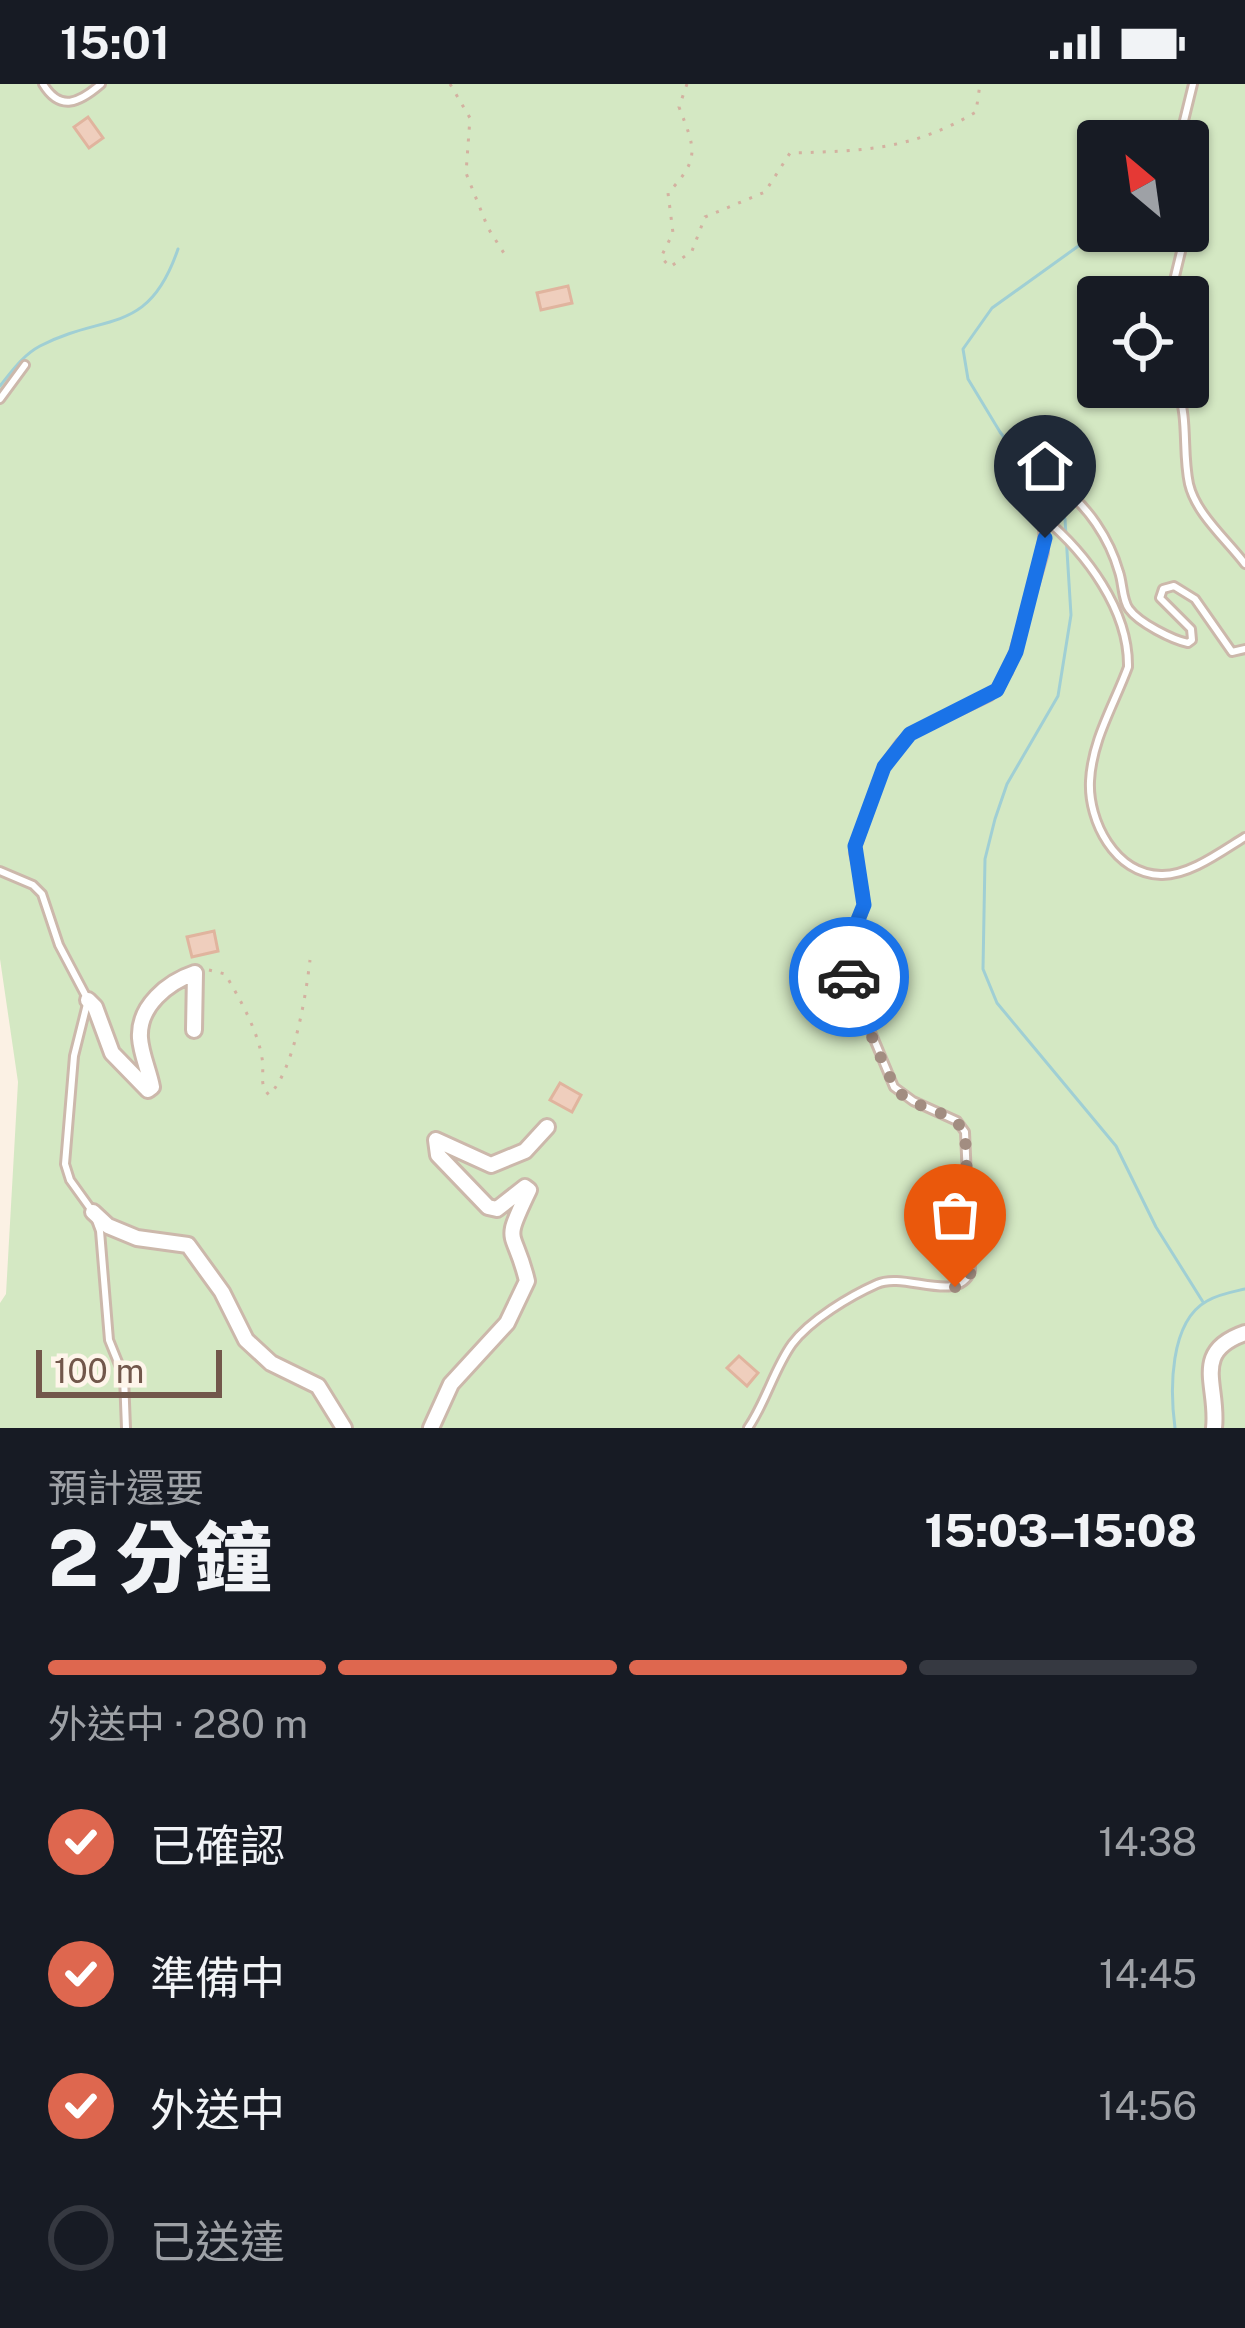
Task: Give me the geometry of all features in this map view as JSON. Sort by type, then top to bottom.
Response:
[{"type":"street","points":[[88,1000],[112,1053],[150,1090],[141,1027],[162,990],[195,973],[194,1030]]},
{"type":"street","points":[[431,1428],[451,1384],[507,1324],[526,1281],[511,1243],[510,1226],[529,1190],[525,1187],[497,1210],[488,1207],[438,1155],[436,1140],[491,1165],[525,1150],[547,1127]]},
{"type":"street","points":[[93,1212],[120,1233],[188,1245],[222,1292],[247,1340],[271,1363],[318,1386],[344,1428]]},
{"type":"street","points":[[1214,1428],[1213,1354],[1245,1333]]},
{"type":"lane","points":[[43,84],[52,98],[63,103],[101,84]]},
{"type":"lane","points":[[1184,120],[1193,84]]},
{"type":"lane","points":[[0,399],[25,365]]},
{"type":"lane","points":[[1182,408],[1189,484],[1208,520],[1245,564]]},
{"type":"lane","points":[[748,1428],[794,1341],[826,1316],[887,1280],[955,1287],[968,1280],[971,1271],[965,1132],[957,1121],[894,1087],[853,989],[844,954],[864,905],[855,846],[884,767],[910,734],[990,696],[1009,672],[1044,553],[1044,493],[1058,486],[1090,514],[1115,558],[1133,613],[1188,643],[1191,629],[1160,598],[1163,589],[1174,586],[1195,599],[1232,652],[1245,649]]},
{"type":"lane","points":[[1044,518],[1074,546],[1111,601],[1128,656],[1128,667],[1096,743],[1090,779],[1095,823],[1106,843],[1142,870],[1162,875],[1184,870],[1245,837]]},
{"type":"lane","points":[[0,871],[33,885],[42,895],[59,945],[88,1000],[74,1056],[65,1164],[100,1232],[110,1340],[124,1377],[126,1428]]},
{"type":"path","points":[[450,84],[470,118],[466,173],[488,228],[507,257]]},
{"type":"path","points":[[687,84],[679,107],[694,148],[688,172],[668,193],[673,233],[661,257],[670,267],[692,251],[705,217],[765,192],[790,153],[883,150],[952,126],[976,112],[980,84]]},
{"type":"path","points":[[195,973],[217,970],[225,974],[260,1048],[262,1088],[268,1095],[277,1085],[300,1023],[310,960]]},
{"type":"green space","points":[[0,84],[1245,84],[1245,1428],[0,1428],[0,1303],[6,1294],[18,1082],[0,959]]},
{"type":"building","points":[[88,117],[103,138],[89,148],[74,127]]},
{"type":"building","points":[[568,286],[572,303],[541,310],[537,293]]},
{"type":"building","points":[[214,931],[218,951],[192,957],[187,937]]},
{"type":"building","points":[[560,1083],[581,1095],[572,1112],[550,1100]]},
{"type":"building","points":[[739,1356],[758,1373],[747,1386],[727,1368]]},
{"type":"waterway","points":[[1077,247],[992,308],[963,349],[968,379],[1000,432],[1065,519],[1071,615],[1058,696],[1007,784],[985,859],[983,969],[997,1003],[1116,1146],[1156,1227],[1203,1302]]},
{"type":"waterway","points":[[0,386],[40,346],[138,309],[153,297],[178,249]]},
{"type":"waterway","points":[[1175,1428],[1173,1377],[1185,1324],[1207,1301],[1245,1289]]},
{"type":"way so far","points":[[849,977],[894,1087],[957,1121],[965,1132],[971,1271],[968,1280],[955,1287]]},
{"type":"route","points":[[849,977],[844,954],[864,905],[855,846],[884,767],[910,734],[997,690],[1016,652],[1045,538]]}]
